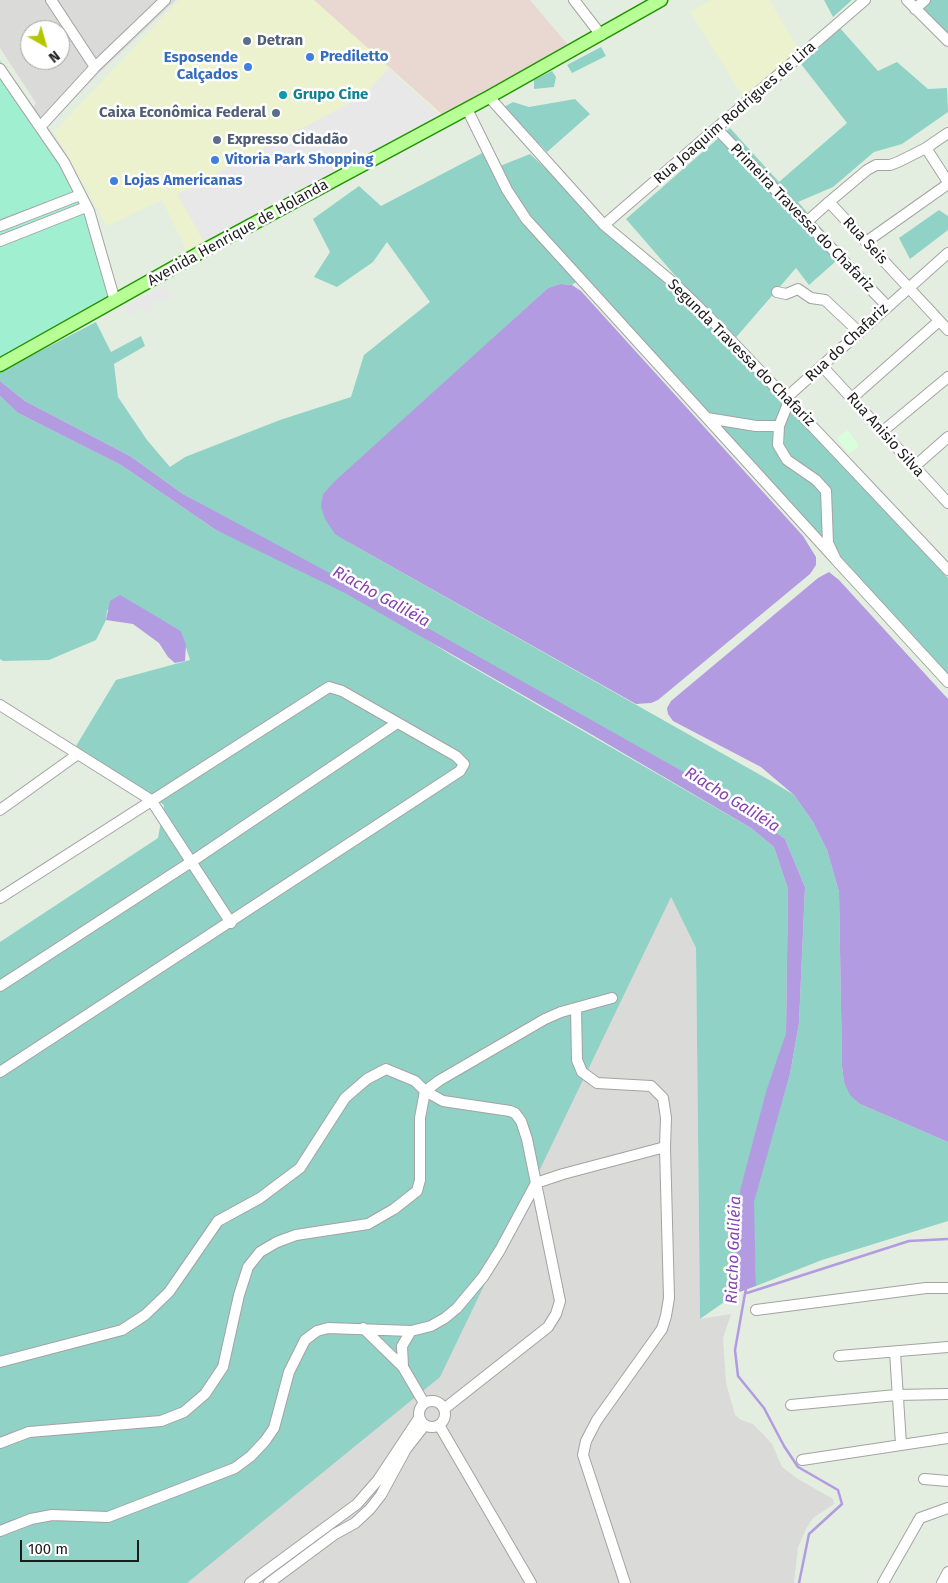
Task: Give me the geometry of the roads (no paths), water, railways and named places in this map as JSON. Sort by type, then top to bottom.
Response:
[{"type":"main road","name":"Avenida Henrique de Holanda","points":[[0,365],[210,247],[489,98],[661,0]]},
{"type":"street","points":[[51,0],[95,67]]},
{"type":"street","points":[[40,126],[95,67],[165,0]]},
{"type":"street","points":[[574,0],[601,35]]},
{"type":"street","name":"Rua Joaquim Rodrigues de Lira","points":[[604,225],[865,0]]},
{"type":"street","points":[[907,0],[948,41]]},
{"type":"street","points":[[915,9],[925,0]]},
{"type":"street","points":[[0,69],[64,162],[94,223],[116,301]]},
{"type":"street","name":"Segunda Travessa do Chafariz","points":[[489,98],[604,225],[688,297],[948,570]]},
{"type":"street","points":[[466,109],[507,190],[526,219],[948,682]]},
{"type":"street","name":"Primeira Travessa do Chafariz","points":[[717,129],[887,306]]},
{"type":"street","points":[[810,220],[866,170],[876,165],[890,165],[898,162],[926,148],[948,133]]},
{"type":"street","points":[[866,242],[948,183],[926,148]]},
{"type":"street","points":[[10,237],[2,225],[80,195]]},
{"type":"street","name":"Rua Seis","points":[[829,202],[948,330]]},
{"type":"street","points":[[0,241],[86,207]]},
{"type":"street","name":"Rua do Chafariz","points":[[788,400],[887,306],[948,254]]},
{"type":"street","points":[[778,292],[785,294],[800,289],[811,298],[822,299],[829,303],[859,332]]},
{"type":"street","points":[[852,398],[939,321]]},
{"type":"street","name":"Rua Anisio Silva","points":[[822,366],[948,503]]},
{"type":"street","points":[[883,431],[944,380],[948,392]]},
{"type":"street","points":[[788,400],[779,426],[778,445],[786,460],[816,480],[826,491],[828,543],[836,560]]},
{"type":"street","points":[[707,418],[756,426],[779,426]]},
{"type":"street","points":[[914,467],[948,437]]},
{"type":"street","points":[[0,898],[329,687],[342,691],[456,756],[463,762],[463,768],[231,923],[0,1072]]},
{"type":"street","points":[[1,707],[151,800],[231,923]]},
{"type":"street","points":[[0,986],[191,862],[396,723]]},
{"type":"street","points":[[0,810],[78,754]]},
{"type":"street","points":[[0,1443],[29,1432],[161,1421],[172,1418],[195,1404],[217,1378],[223,1366],[239,1295],[248,1267],[260,1252],[277,1242],[296,1235],[368,1224],[394,1210],[416,1191],[420,1180],[420,1118],[426,1091],[440,1080],[536,1024],[561,1012],[612,998]]},
{"type":"street","points":[[576,1008],[577,1060],[582,1072],[597,1083],[651,1086],[659,1092],[665,1105],[664,1147],[669,1298],[666,1316],[662,1329],[597,1420],[586,1441],[584,1455],[625,1583]]},
{"type":"street","points":[[0,1362],[122,1330],[145,1315],[169,1292],[218,1221],[260,1198],[300,1168],[345,1098],[381,1070],[397,1072],[415,1081],[426,1091],[448,1102],[515,1113],[521,1121],[527,1139],[560,1301],[556,1314],[548,1327],[444,1408]]},
{"type":"street","points":[[0,1531],[31,1519],[52,1515],[108,1517],[235,1468],[261,1446],[274,1428],[289,1372],[305,1340],[317,1331],[328,1328],[363,1328],[411,1331],[431,1326],[444,1318],[469,1295],[500,1250],[536,1184],[563,1174],[664,1147]]},
{"type":"street","points":[[756,1310],[926,1288],[948,1288]]},
{"type":"street","points":[[363,1328],[403,1368],[424,1404]]},
{"type":"street","points":[[403,1368],[402,1346],[411,1331]]},
{"type":"street","points":[[840,1356],[948,1347]]},
{"type":"street","points":[[895,1352],[896,1395],[901,1444]]},
{"type":"street","points":[[792,1405],[896,1395],[948,1394]]},
{"type":"street","points":[[269,1583],[335,1534],[354,1523],[370,1509],[382,1495],[422,1422],[419,1410],[424,1404],[435,1402],[444,1408],[445,1416],[440,1425],[432,1428],[422,1422]]},
{"type":"street","points":[[250,1583],[357,1504],[378,1480],[422,1422]]},
{"type":"street","points":[[440,1425],[531,1583]]},
{"type":"street","points":[[802,1460],[948,1438]]},
{"type":"street","points":[[924,1479],[948,1481]]},
{"type":"street","points":[[883,1583],[920,1518],[948,1508]]},
{"type":"street","points":[[942,1583],[948,1572]]},
{"type":"waterway","points":[[747,1293],[909,1241],[948,1239]]},
{"type":"waterway","name":"Riacho Galiléia","points":[[746,1288],[735,1350],[738,1376],[764,1408],[784,1446],[798,1467],[838,1490],[842,1504],[809,1534],[799,1583]]},
{"type":"place","name":"Detran","points":[[247,41]]},
{"type":"place","name":"Prediletto","points":[[310,57]]},
{"type":"place","name":"Esposende Calçados","points":[[248,67]]},
{"type":"place","name":"Grupo Cine","points":[[283,95]]},
{"type":"place","name":"Caixa Econômica Federal","points":[[276,113]]},
{"type":"place","name":"Expresso Cidadão","points":[[217,140]]},
{"type":"place","name":"Vitoria Park Shopping","points":[[215,160]]},
{"type":"place","name":"Lojas Americanas","points":[[114,181]]}]
